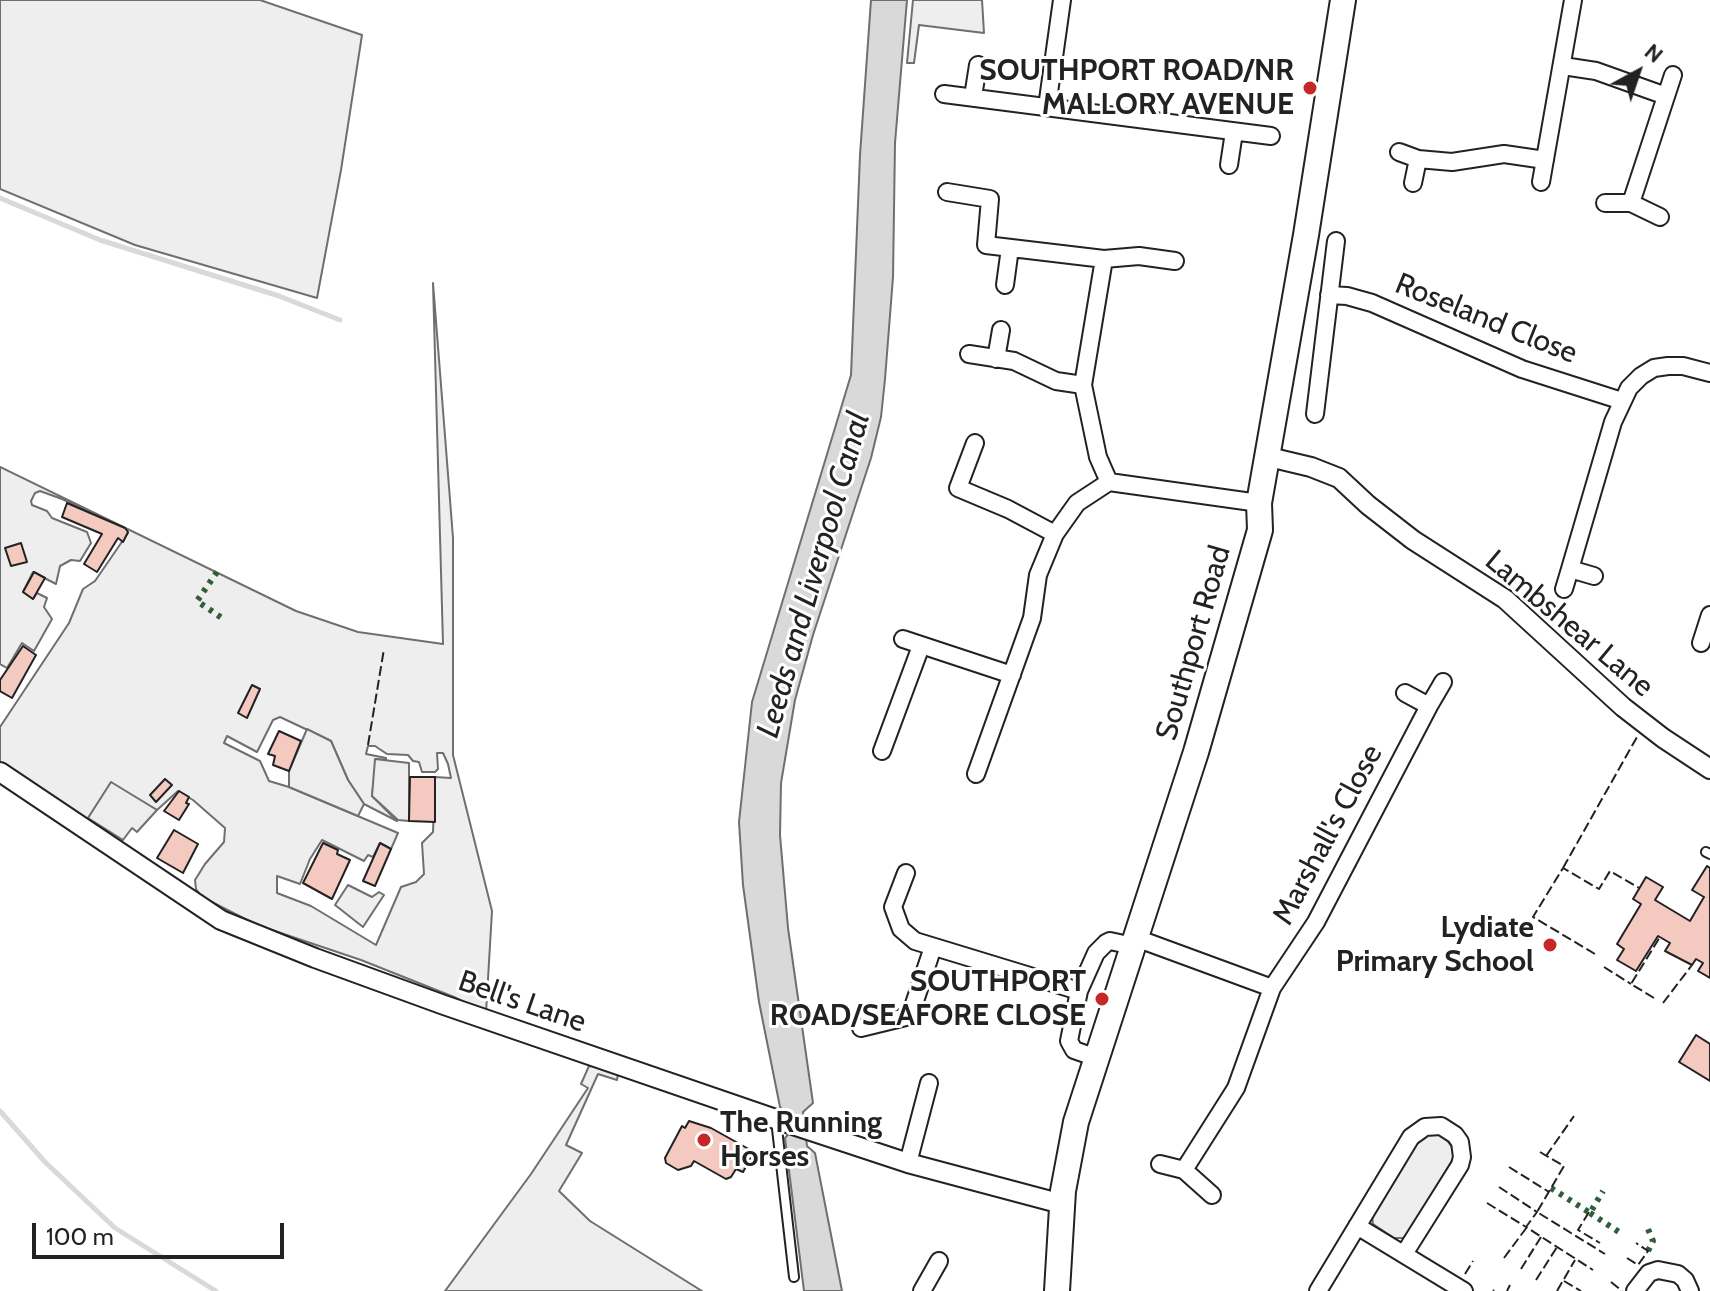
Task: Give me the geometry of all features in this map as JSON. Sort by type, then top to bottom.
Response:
[{"type":"main road","name":"Southport Road","points":[[1057,1291],[1062,1204],[1076,1122],[1196,752],[1260,530],[1259,503],[1343,0]]},
{"type":"street","points":[[1047,107],[1062,0]]},
{"type":"street","points":[[1541,182],[1573,0]]},
{"type":"street","points":[[973,97],[978,65]]},
{"type":"street","points":[[1563,66],[1596,71],[1666,96]]},
{"type":"street","points":[[1631,203],[1673,75]]},
{"type":"street","points":[[944,94],[1271,136]]},
{"type":"street","points":[[1229,165],[1234,132]]},
{"type":"street","points":[[1399,152],[1418,159],[1452,162],[1504,154],[1545,160]]},
{"type":"street","points":[[1413,183],[1418,159]]},
{"type":"street","points":[[947,192],[990,199],[986,245],[1104,259],[1139,256],[1175,261]]},
{"type":"street","points":[[1605,203],[1631,203],[1660,217]]},
{"type":"street","points":[[1315,414],[1336,241]]},
{"type":"street","points":[[1005,285],[1010,248]]},
{"type":"street","points":[[1104,259],[1083,385],[1098,457],[1109,482]]},
{"type":"street","name":"Roseland Close","points":[[1329,295],[1372,303],[1538,375],[1622,401]]},
{"type":"street","points":[[996,359],[1001,330]]},
{"type":"street","points":[[969,354],[1014,361],[1056,381],[1083,385]]},
{"type":"street","points":[[1564,589],[1622,401],[1641,376],[1654,368],[1683,366],[1710,373]]},
{"type":"street","points":[[975,443],[958,488],[1008,509],[1055,534]]},
{"type":"street","name":"Lambshear Lane","points":[[1269,457],[1311,467],[1339,478],[1403,532],[1505,599],[1623,707],[1710,769]]},
{"type":"street","points":[[976,774],[1032,618],[1038,575],[1055,534],[1077,503],[1109,482],[1259,503]]},
{"type":"street","points":[[1570,569],[1594,576]]},
{"type":"street","points":[[1701,643],[1710,615]]},
{"type":"street","points":[[903,639],[1012,675]]},
{"type":"street","points":[[882,751],[921,646]]},
{"type":"street","name":"Marshall's Close","points":[[1184,1170],[1236,1088],[1272,988],[1316,922],[1443,682]]},
{"type":"street","points":[[1405,693],[1429,706]]},
{"type":"street","name":"Bell's Lane","points":[[0,772],[221,920],[444,1005],[782,1122],[908,1163],[1062,1204]]},
{"type":"street","points":[[906,873],[893,907],[901,929],[915,941],[1079,991]]},
{"type":"street","points":[[1097,1058],[1074,1050],[1069,1041],[1079,991],[1096,953],[1110,941],[1134,942],[1272,988]]},
{"type":"street","points":[[861,1028],[910,1016],[933,947]]},
{"type":"street","points":[[908,1163],[929,1083]]},
{"type":"street","points":[[1318,1291],[1411,1137],[1433,1125],[1449,1129],[1460,1142],[1460,1165],[1404,1254]]},
{"type":"street","points":[[1160,1164],[1184,1170],[1212,1195]]},
{"type":"street","points":[[1357,1226],[1464,1291]]},
{"type":"street","points":[[922,1291],[939,1261]]},
{"type":"street","points":[[1635,1291],[1643,1279],[1658,1270],[1678,1274],[1690,1291]]},
{"type":"lane","points":[[782,1122],[794,1277]]},
{"type":"shaded area","points":[[0,0],[260,0],[362,35],[317,298],[135,245],[0,189]]},
{"type":"shaded area","points":[[913,0],[982,0],[984,33],[919,25],[914,63],[907,63]]},
{"type":"shaded area","points":[[433,283],[453,538],[453,755],[492,911],[486,1013],[361,960],[257,925],[202,897],[196,889],[195,880],[224,842],[225,828],[178,791],[157,810],[111,783],[87,820],[0,763],[0,727],[69,623],[83,589],[95,581],[128,533],[124,528],[62,499],[40,491],[35,493],[32,505],[47,511],[52,518],[87,532],[91,543],[80,561],[71,560],[60,566],[56,584],[33,572],[23,592],[33,599],[37,593],[47,598],[44,607],[52,619],[34,651],[22,643],[7,668],[0,664],[0,467],[296,611],[358,632],[443,644]],"holes":[[[280,717],[331,741],[348,780],[364,804],[397,821],[372,796],[376,759],[386,758],[366,754],[368,746],[375,746],[387,754],[408,755],[419,762],[422,772],[438,769],[437,753],[443,753],[448,764],[451,778],[435,777],[433,832],[422,843],[424,874],[416,882],[401,887],[376,945],[311,906],[277,893],[277,876],[300,884],[322,840],[364,861],[368,855],[373,857],[380,843],[391,849],[398,833],[269,781],[260,761],[224,743],[227,736],[257,752],[273,720]]]},
{"type":"shaded area","points":[[307,729],[331,741],[348,780],[364,804],[358,816],[289,787],[289,771]]},
{"type":"shaded area","points":[[375,759],[409,763],[409,821],[398,820],[372,796]]},
{"type":"shaded area","points":[[111,782],[157,810],[137,832],[132,828],[123,840],[88,818]]},
{"type":"shaded area","points":[[348,885],[372,897],[379,892],[384,895],[363,927],[335,905]]},
{"type":"shaded area","points":[[589,1066],[602,1067],[618,1074],[617,1080],[598,1074],[566,1145],[582,1153],[559,1191],[590,1221],[702,1291],[445,1291],[531,1174],[588,1088],[581,1084]]},
{"type":"shaded area","points":[[1427,1134],[1440,1135],[1447,1140],[1453,1149],[1453,1159],[1407,1235],[1394,1238],[1373,1224],[1372,1216],[1416,1142]]},
{"type":"water","name":"Leeds and Liverpool Canal","points":[[871,0],[907,0],[895,143],[893,277],[881,417],[795,700],[781,783],[780,835],[788,928],[813,1103],[803,1112],[807,1146],[815,1153],[842,1291],[804,1291],[785,1138],[792,1130],[792,1120],[780,1107],[759,1002],[743,885],[739,822],[752,702],[851,375],[860,155]]},
{"type":"building","points":[[67,503],[128,532],[123,542],[118,538],[97,572],[84,564],[102,534],[62,517]]},
{"type":"building","points":[[21,543],[27,562],[11,566],[5,548]]},
{"type":"building","points":[[34,572],[45,578],[33,599],[23,592]]},
{"type":"building","points":[[23,646],[36,655],[12,698],[0,691],[0,680]]},
{"type":"building","points":[[252,685],[260,689],[247,718],[238,713]]},
{"type":"building","points":[[279,731],[301,741],[289,771],[273,765],[275,756],[268,754]]},
{"type":"building","points":[[410,777],[435,777],[435,822],[409,821]]},
{"type":"building","points":[[165,779],[172,785],[156,802],[150,795]]},
{"type":"building","points":[[179,791],[189,797],[186,803],[189,804],[179,820],[164,811]]},
{"type":"building","points":[[174,830],[198,844],[183,873],[157,858]]},
{"type":"building","points":[[323,843],[350,860],[332,899],[303,883]]},
{"type":"building","points":[[380,843],[391,849],[375,886],[363,881]]},
{"type":"building","points":[[1707,866],[1710,868],[1710,978],[1698,971],[1703,963],[1696,959],[1692,965],[1665,951],[1670,943],[1658,936],[1636,971],[1617,960],[1624,949],[1617,944],[1641,904],[1633,899],[1646,877],[1663,887],[1655,900],[1690,921],[1704,897],[1692,890]]},
{"type":"building","points":[[1696,1035],[1710,1044],[1710,1081],[1679,1062]]},
{"type":"building","name":"The Running Horses","points":[[689,1121],[711,1128],[754,1152],[743,1172],[736,1169],[726,1179],[694,1161],[691,1166],[678,1170],[666,1163],[665,1158],[682,1126],[685,1128]]},
{"type":"waterway","points":[[0,198],[100,240],[279,296],[340,320]]},
{"type":"waterway","points":[[0,1111],[45,1162],[115,1228],[216,1291]]},
{"type":"hedge","points":[[217,572],[197,601],[222,618]]},
{"type":"hedge","points":[[1551,1188],[1590,1213],[1603,1191]]},
{"type":"hedge","points":[[1590,1213],[1619,1232]]},
{"type":"hedge","points":[[1648,1229],[1653,1241],[1648,1251]]},
{"type":"fence","points":[[368,745],[384,649]]},
{"type":"fence","points":[[1563,868],[1637,737]]},
{"type":"fence","points":[[1595,954],[1533,917],[1563,868],[1599,889],[1610,871],[1639,888]]},
{"type":"fence","points":[[1654,998],[1631,984],[1660,937]]},
{"type":"fence","points":[[1663,1003],[1692,965]]},
{"type":"fence","points":[[1604,967],[1631,984]]},
{"type":"fence","points":[[1546,1156],[1574,1116]]},
{"type":"fence","points":[[1540,1152],[1564,1166],[1537,1212],[1605,1254]]},
{"type":"fence","points":[[1509,1167],[1549,1192]]},
{"type":"fence","points":[[1499,1187],[1537,1212],[1526,1227],[1593,1270]]},
{"type":"fence","points":[[1487,1203],[1526,1227]]},
{"type":"fence","points":[[1589,1212],[1578,1230],[1600,1243]]},
{"type":"fence","points":[[1504,1258],[1527,1227]]},
{"type":"fence","points":[[1521,1269],[1541,1237]]},
{"type":"fence","points":[[1627,1258],[1638,1265],[1648,1251],[1636,1243]]},
{"type":"fence","points":[[1536,1280],[1557,1247]]},
{"type":"fence","points":[[1557,1291],[1575,1260]]},
{"type":"fence","points":[[1465,1274],[1473,1261]]},
{"type":"fence","points":[[1564,1281],[1581,1291]]},
{"type":"fence","points":[[1611,1282],[1622,1291]]},
{"type":"fence","points":[[1507,1291],[1510,1285]]},
{"type":"place","name":"SOUTHPORT ROAD/NR MALLORY AVENUE","points":[[1310,88]]},
{"type":"place","name":"Lydiate Primary School","points":[[1550,945]]},
{"type":"place","name":"SOUTHPORT ROAD/SEAFORE CLOSE","points":[[1102,999]]},
{"type":"place","name":"The Running Horses","points":[[704,1140]]}]
